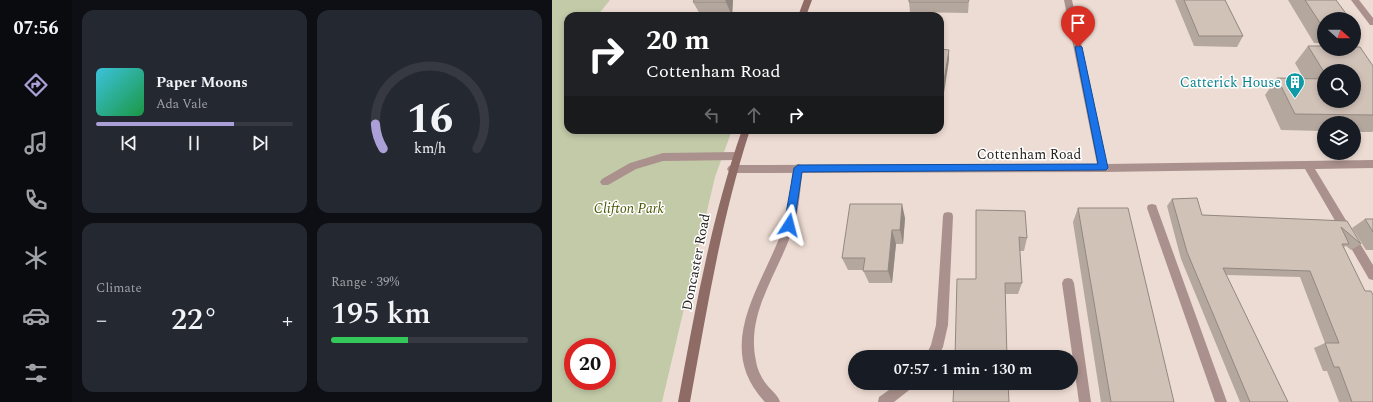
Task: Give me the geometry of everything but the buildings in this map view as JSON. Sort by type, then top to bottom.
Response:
[{"type":"street","points":[[804,12],[808,0]]},
{"type":"street","points":[[1068,0],[1103,168]]},
{"type":"street","points":[[1355,0],[1373,23]]},
{"type":"street","name":"Doncaster Road","points":[[684,402],[715,238],[732,168],[745,134]]},
{"type":"street","points":[[605,182],[633,166],[663,157],[737,156]]},
{"type":"street","points":[[1307,164],[1373,275]]},
{"type":"street","name":"Cottenham Road","points":[[732,168],[1103,168],[1373,164]]},
{"type":"street","points":[[774,402],[759,384],[747,355],[749,324],[760,289],[789,225],[798,168]]},
{"type":"street","points":[[1152,208],[1188,303],[1221,402]]},
{"type":"street","points":[[935,350],[942,325],[948,216]]},
{"type":"street","points":[[1068,283],[1085,402]]},
{"type":"street","points":[[884,402],[900,390]]},
{"type":"green space","name":"Clifton Park","points":[[552,0],[610,0],[600,12],[564,12],[564,134],[731,134],[715,177],[662,402],[552,402]]},
{"type":"place","name":"Catterick House","points":[[1295,99]]},
{"type":"route","points":[[789,225],[798,168],[1103,168],[1078,47]]}]
